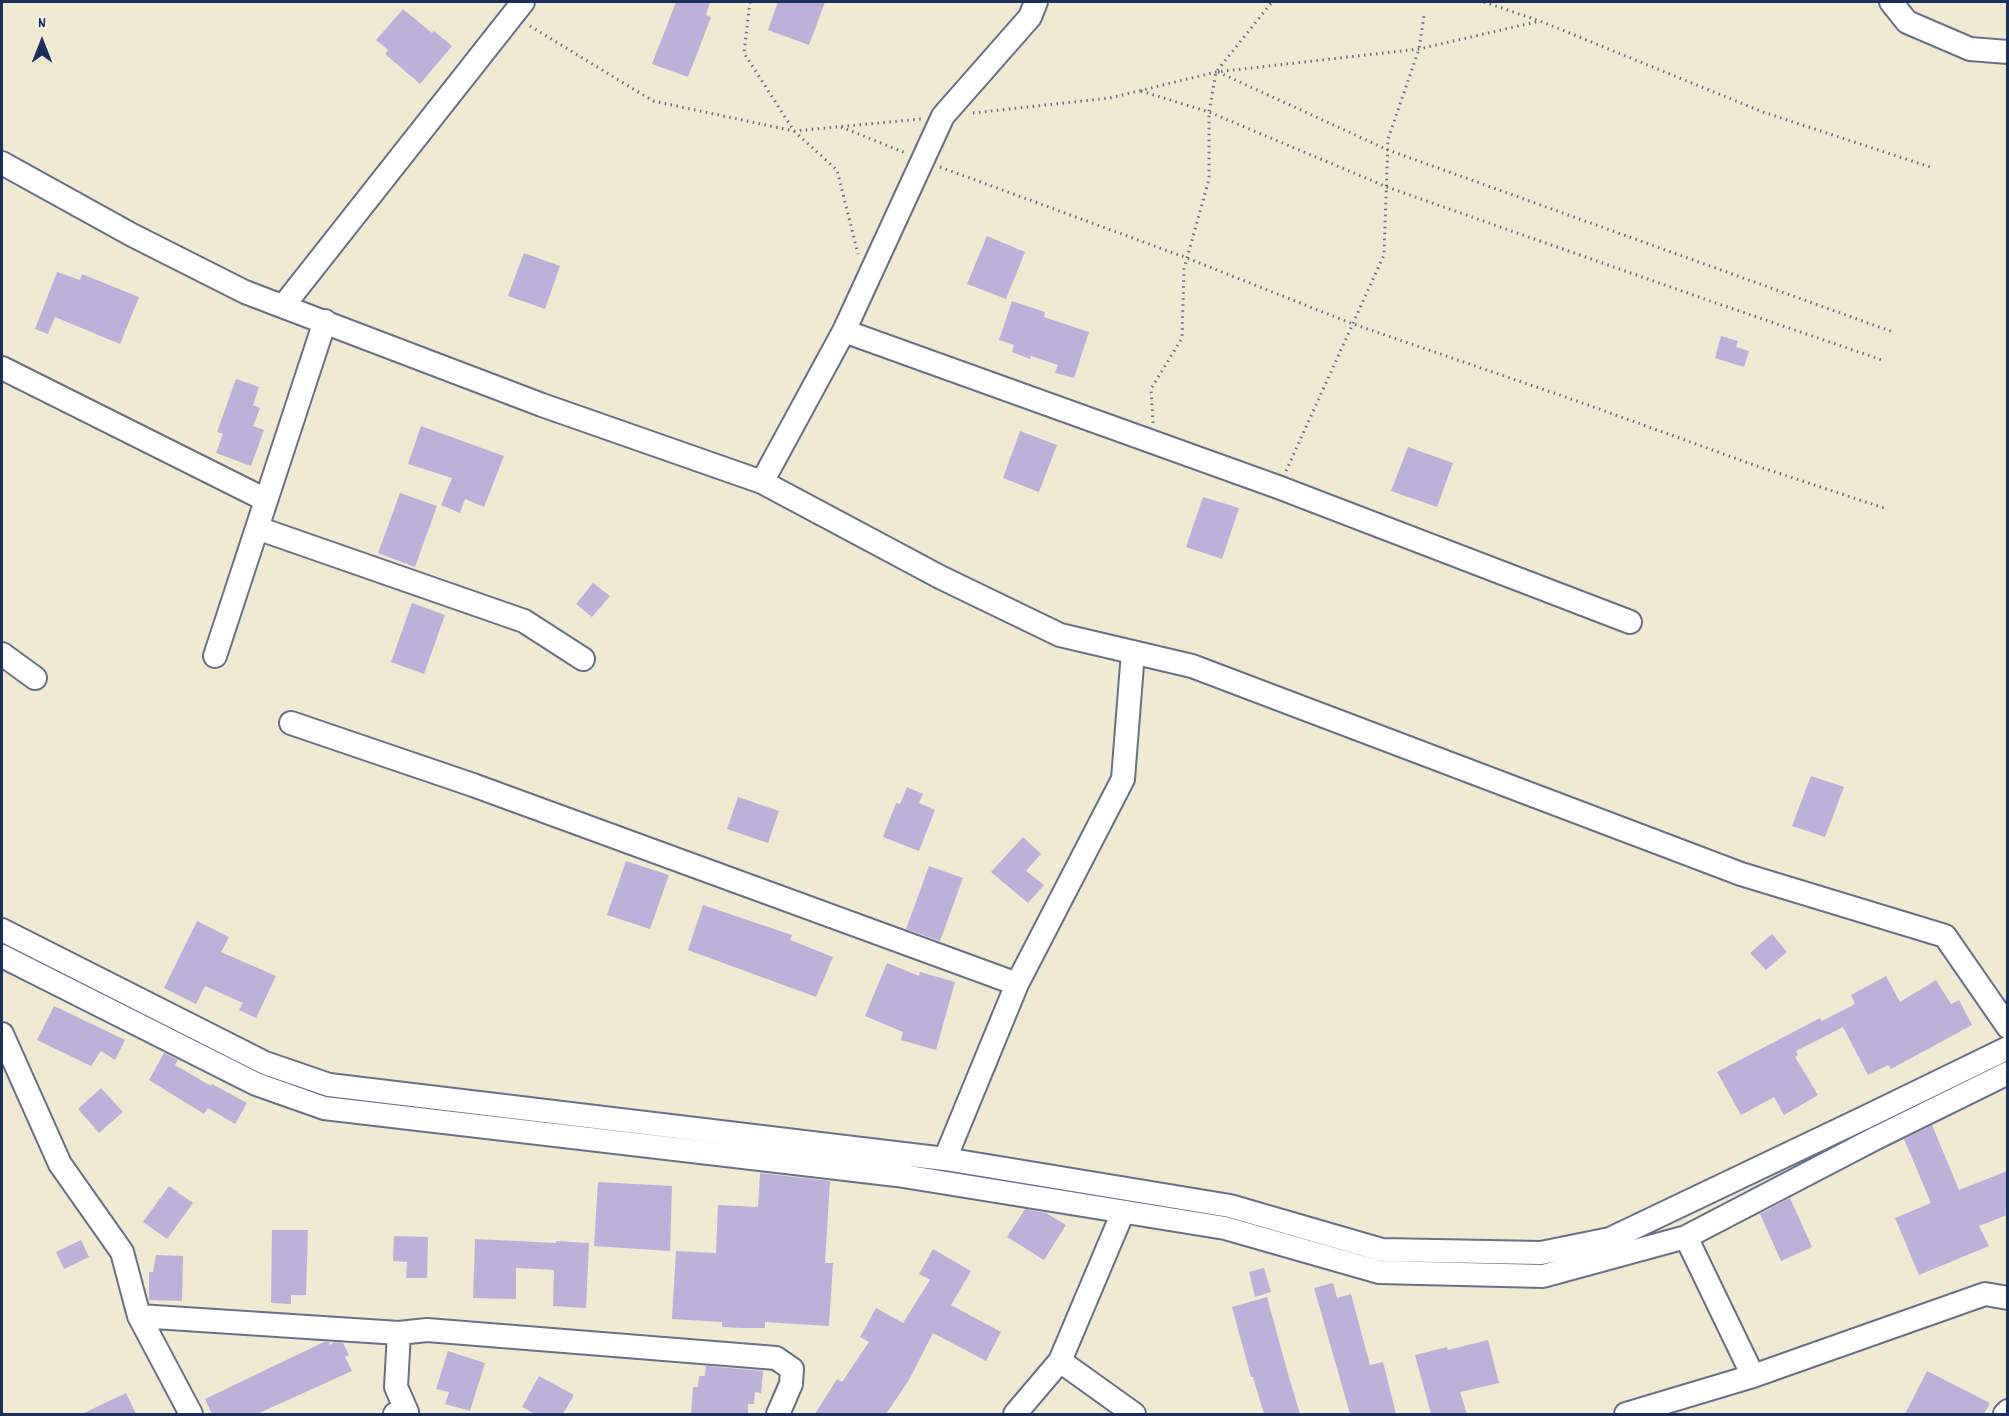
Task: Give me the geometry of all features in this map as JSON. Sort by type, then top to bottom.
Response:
[{"type":"street","points":[[762,482],[844,331],[943,116],[1030,17],[1035,2]]},
{"type":"street","points":[[1891,2],[1907,22],[1970,49],[2007,52]]},
{"type":"street","points":[[284,305],[518,8]]},
{"type":"street","points":[[2,163],[132,235],[245,292],[542,405],[762,482],[940,578],[1060,635],[1192,666],[1741,874],[1945,936],[2007,1027]]},
{"type":"street","points":[[215,656],[325,321]]},
{"type":"street","points":[[844,331],[1278,488],[1630,622]]},
{"type":"street","points":[[2,368],[266,500]]},
{"type":"street","points":[[257,528],[524,621],[583,659]]},
{"type":"street","points":[[945,1159],[1017,984],[1123,779],[1133,652]]},
{"type":"street","points":[[2,654],[35,678]]},
{"type":"street","points":[[291,723],[473,785],[1017,984]]},
{"type":"street","points":[[2,930],[265,1063],[329,1085],[945,1159],[1230,1206],[1382,1250],[1542,1253],[1610,1239],[2007,1048]]},
{"type":"street","points":[[2,956],[256,1084],[324,1108],[897,1175],[1225,1228],[1379,1272],[1544,1275],[1686,1237],[2007,1073]]},
{"type":"street","points":[[2,1034],[60,1164],[122,1252],[139,1316],[190,1414]]},
{"type":"street","points":[[1015,1414],[1060,1361],[1124,1212]]},
{"type":"street","points":[[1686,1237],[1753,1376]]},
{"type":"street","points":[[1626,1414],[1753,1376],[1985,1294],[2007,1298]]},
{"type":"street","points":[[139,1316],[399,1333],[427,1330],[776,1358],[792,1369],[791,1384],[778,1414]]},
{"type":"street","points":[[395,1414],[407,1412],[396,1387],[399,1333]]},
{"type":"street","points":[[1060,1361],[1134,1414]]},
{"type":"path","points":[[750,2],[744,53],[794,131],[837,170],[865,285]]},
{"type":"path","points":[[1155,443],[1151,388],[1182,338],[1184,269],[1209,179],[1209,112],[1216,72],[1272,2]]},
{"type":"path","points":[[1484,2],[1540,21],[1763,112],[1933,168]]},
{"type":"path","points":[[518,8],[653,101],[794,131],[1110,98],[1216,72],[1419,49],[1540,21]]},
{"type":"path","points":[[1278,488],[1384,255],[1388,139],[1419,49],[1424,16]]},
{"type":"path","points":[[1216,72],[1388,150],[1893,332]]},
{"type":"path","points":[[1140,91],[1209,112],[1387,187],[1885,361]]},
{"type":"path","points":[[841,127],[923,160],[1187,258],[1353,324],[1754,465],[1884,508]]},
{"type":"building","points":[[676,2],[710,2],[706,15],[711,17],[688,77],[652,64]]},
{"type":"building","points":[[778,2],[825,2],[809,45],[768,30]]},
{"type":"building","points":[[403,9],[452,46],[420,84],[385,54],[388,50],[376,40]]},
{"type":"building","points":[[987,236],[1025,252],[1006,299],[967,284]]},
{"type":"building","points":[[524,253],[560,266],[545,309],[508,296]]},
{"type":"building","points":[[57,272],[80,280],[82,274],[139,297],[120,344],[55,317],[48,334],[35,329]]},
{"type":"building","points":[[1012,301],[1045,312],[1044,317],[1089,332],[1074,378],[1055,373],[1058,365],[1031,356],[1030,359],[1012,352],[1014,345],[999,340]]},
{"type":"building","points":[[1721,336],[1738,341],[1736,347],[1749,351],[1744,367],[1715,358]]},
{"type":"building","points":[[236,379],[259,387],[253,405],[260,408],[253,426],[264,430],[251,466],[216,453],[223,434],[217,432]]},
{"type":"building","points":[[421,426],[504,456],[484,507],[465,499],[460,513],[441,505],[452,478],[408,464]]},
{"type":"building","points":[[1020,431],[1057,445],[1039,492],[1003,478]]},
{"type":"building","points":[[1408,447],[1453,463],[1437,507],[1391,491]]},
{"type":"building","points":[[400,493],[437,506],[415,567],[378,553]]},
{"type":"building","points":[[1203,497],[1239,508],[1222,559],[1186,547]]},
{"type":"building","points":[[593,583],[610,596],[592,617],[576,604]]},
{"type":"building","points":[[412,603],[445,615],[424,674],[391,662]]},
{"type":"building","points":[[1811,776],[1844,787],[1825,837],[1792,826]]},
{"type":"building","points":[[907,787],[923,794],[919,803],[935,810],[919,851],[883,837],[896,803],[900,804]]},
{"type":"building","points":[[738,797],[779,811],[768,843],[727,829]]},
{"type":"building","points":[[1023,837],[1041,854],[1026,871],[1044,885],[1028,903],[991,872]]},
{"type":"building","points":[[626,861],[669,875],[650,929],[607,915]]},
{"type":"building","points":[[929,866],[963,878],[940,941],[906,929]]},
{"type":"building","points":[[703,905],[792,935],[790,940],[833,957],[816,997],[688,950]]},
{"type":"building","points":[[197,921],[229,937],[221,952],[276,976],[256,1018],[239,1010],[243,1003],[205,986],[196,1004],[164,988]]},
{"type":"building","points":[[1772,934],[1787,952],[1766,970],[1750,953]]},
{"type":"building","points":[[887,963],[919,976],[920,972],[955,982],[936,1050],[901,1040],[903,1032],[865,1016]]},
{"type":"building","points":[[1886,976],[1900,1002],[1936,980],[1951,1004],[1959,1000],[1972,1025],[1891,1069],[1888,1065],[1868,1075],[1843,1027],[1796,1051],[1798,1055],[1795,1057],[1818,1095],[1784,1115],[1774,1097],[1741,1115],[1717,1072],[1820,1018],[1822,1021],[1855,1004],[1851,995]]},
{"type":"building","points":[[54,1006],[125,1040],[115,1060],[101,1051],[91,1066],[37,1040]]},
{"type":"building","points":[[164,1053],[178,1060],[175,1065],[247,1103],[235,1124],[208,1108],[204,1114],[149,1080]]},
{"type":"building","points":[[101,1088],[123,1112],[99,1133],[78,1109]]},
{"type":"building","points":[[1932,1125],[1959,1190],[2007,1171],[2007,1215],[1979,1226],[1989,1246],[1919,1275],[1895,1218],[1931,1203],[1904,1139]]},
{"type":"building","points":[[760,1173],[830,1181],[825,1263],[833,1263],[829,1326],[765,1322],[765,1328],[742,1328],[722,1327],[722,1322],[672,1319],[676,1251],[716,1253],[718,1205],[758,1207]]},
{"type":"building","points":[[598,1182],[672,1186],[670,1251],[594,1246]]},
{"type":"building","points":[[169,1186],[193,1203],[167,1239],[143,1222]]},
{"type":"building","points":[[1790,1198],[1812,1247],[1781,1261],[1760,1214]]},
{"type":"building","points":[[1025,1209],[1046,1213],[1066,1225],[1044,1260],[1007,1237]]},
{"type":"building","points":[[272,1230],[308,1230],[306,1295],[291,1295],[291,1304],[271,1303]]},
{"type":"building","points":[[394,1236],[428,1237],[427,1278],[406,1278],[407,1262],[393,1261]]},
{"type":"building","points":[[475,1239],[589,1243],[586,1308],[553,1306],[554,1270],[516,1268],[516,1299],[473,1298]]},
{"type":"building","points":[[81,1240],[89,1257],[64,1269],[56,1252]]},
{"type":"building","points":[[933,1249],[971,1271],[951,1305],[1001,1332],[986,1361],[933,1333],[909,1380],[886,1414],[815,1414],[837,1379],[842,1382],[869,1342],[860,1337],[876,1308],[903,1323],[930,1280],[919,1274]]},
{"type":"building","points":[[156,1255],[183,1256],[182,1301],[149,1300],[149,1272],[153,1272]]},
{"type":"building","points":[[1264,1268],[1271,1292],[1255,1297],[1249,1272]]},
{"type":"building","points":[[1333,1283],[1337,1298],[1351,1294],[1370,1365],[1383,1362],[1396,1414],[1350,1414],[1314,1288]]},
{"type":"building","points":[[1267,1297],[1300,1414],[1264,1414],[1253,1377],[1251,1377],[1232,1307]]},
{"type":"building","points":[[1488,1340],[1499,1383],[1460,1392],[1467,1414],[1431,1414],[1415,1355]]},
{"type":"building","points":[[324,1342],[329,1342],[330,1345],[334,1342],[343,1343],[349,1355],[345,1357],[352,1371],[257,1414],[212,1414],[205,1399]]},
{"type":"building","points":[[448,1351],[485,1363],[470,1411],[445,1404],[449,1392],[436,1389]]},
{"type":"building","points":[[706,1366],[763,1371],[761,1393],[755,1392],[754,1404],[748,1404],[748,1414],[691,1414],[693,1387],[698,1387],[699,1376],[705,1376]]},
{"type":"building","points":[[1927,1371],[1990,1403],[1984,1414],[1905,1414]]},
{"type":"building","points":[[539,1376],[574,1395],[563,1414],[535,1414],[522,1407]]},
{"type":"building","points":[[126,1393],[136,1414],[82,1414]]}]
